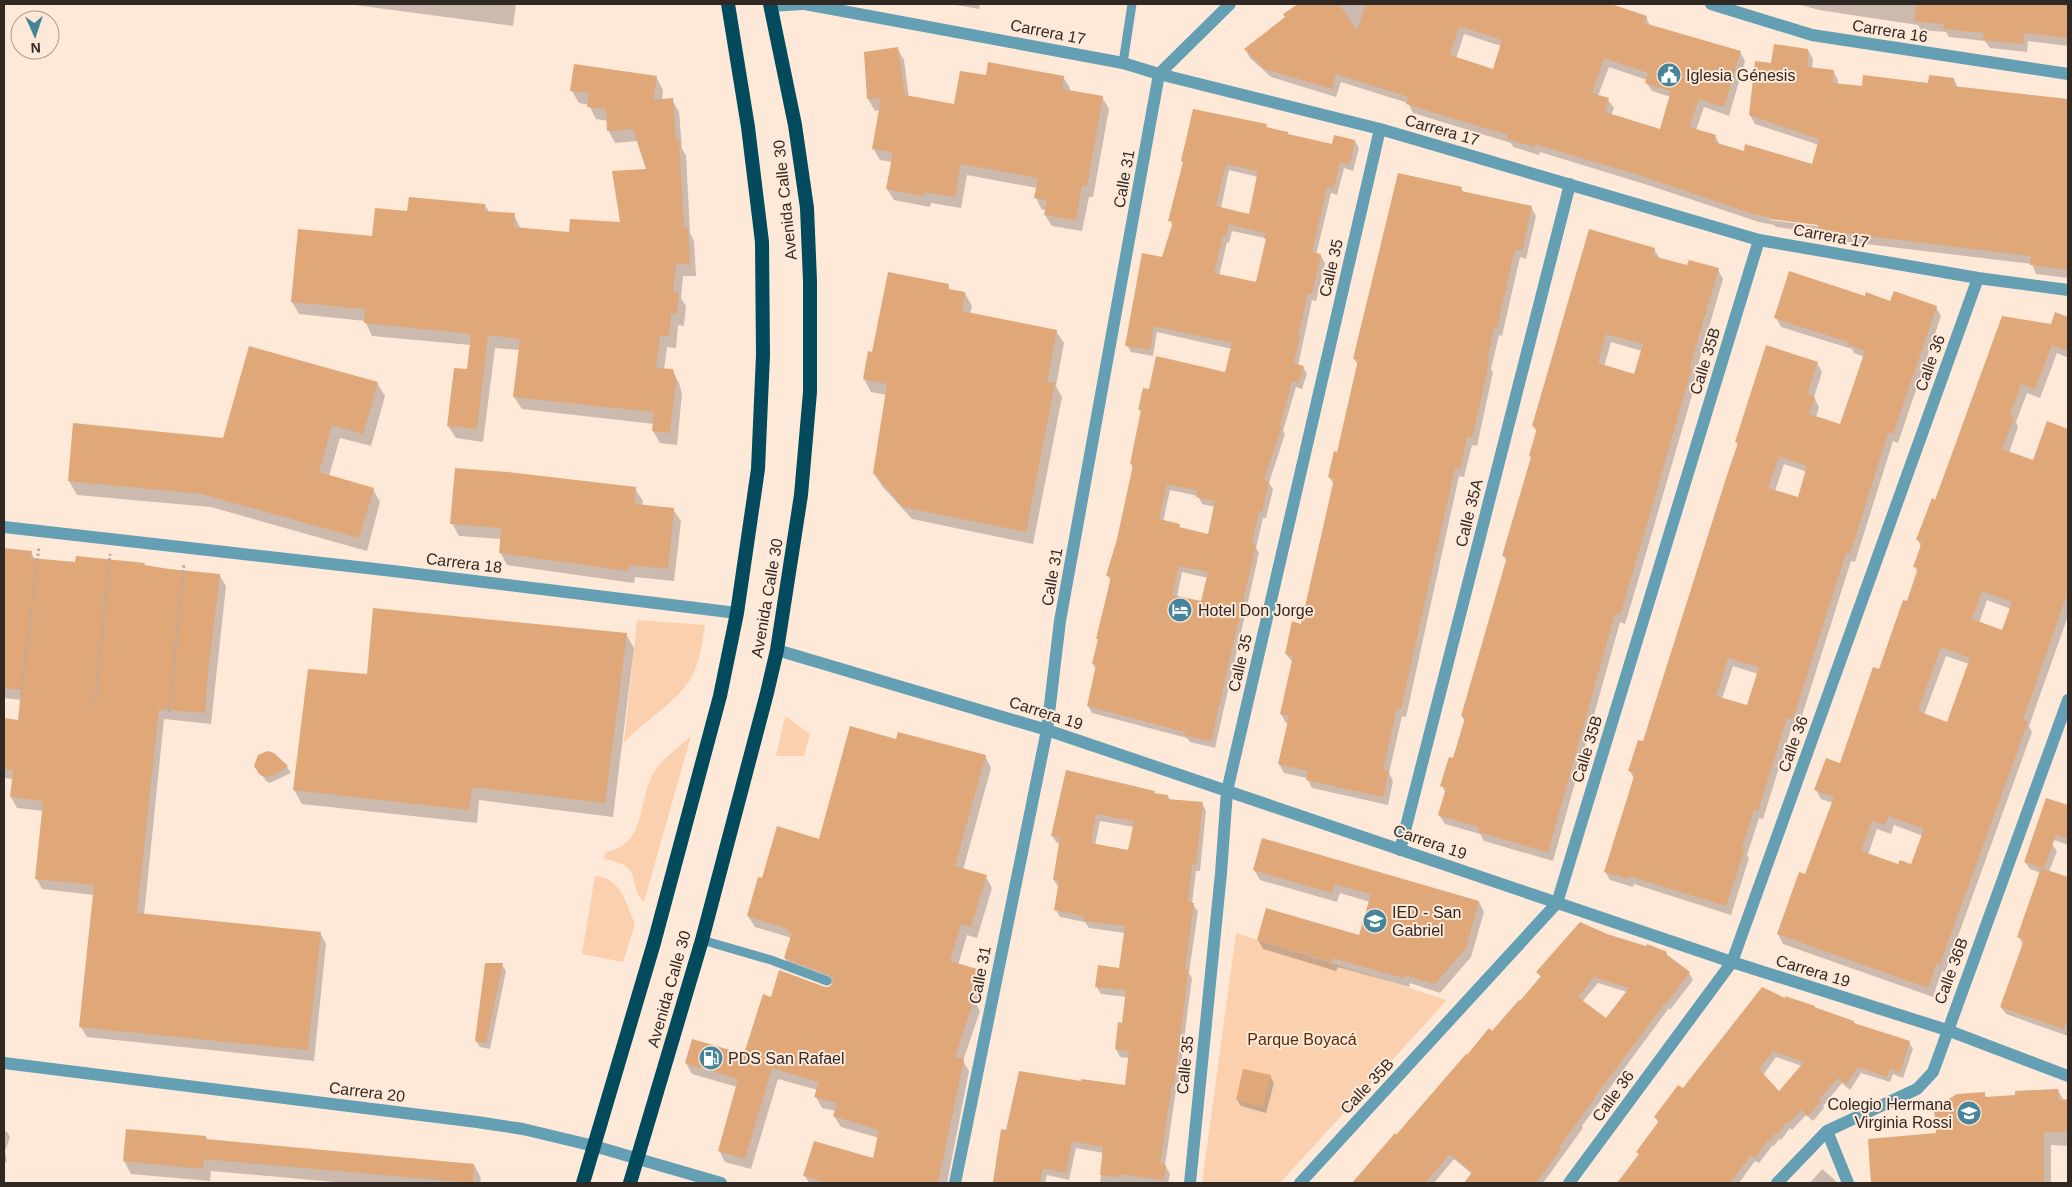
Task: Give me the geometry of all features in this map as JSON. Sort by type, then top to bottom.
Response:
[{"type":"highway","name":"Avenida Calle 30","points":[[583,1183],[654,943],[720,696],[738,613],[748,547],[759,450],[763,350],[762,242],[748,127],[728,4]]},
{"type":"highway","name":"Avenida Calle 30","points":[[630,1183],[702,940],[777,650],[801,495],[810,392],[810,281],[807,208],[795,126],[771,5]]},
{"type":"street","name":"Carrera 17","points":[[771,5],[804,4],[1123,63],[1380,129],[1760,240],[1978,278],[2068,290]]},
{"type":"street","points":[[1160,74],[1230,4]]},
{"type":"street","name":"Carrera 16","points":[[1711,4],[1812,35],[2068,74]]},
{"type":"street","name":"Calle 31","points":[[955,1183],[1047,730],[1060,622],[1160,74]]},
{"type":"street","name":"Calle 35","points":[[1190,1183],[1220,882],[1227,791],[1380,129]]},
{"type":"street","name":"Calle 35A","points":[[1400,850],[1570,184]]},
{"type":"street","name":"Calle 35B","points":[[1300,1183],[1557,903],[1760,240]]},
{"type":"street","name":"Calle 36","points":[[1569,1183],[1732,962],[1978,278]]},
{"type":"street","name":"Carrera 18","points":[[4,528],[738,613]]},
{"type":"street","name":"Carrera 19","points":[[777,650],[1047,730],[1732,962],[1947,1030],[2068,1075]]},
{"type":"street","name":"Calle 36B","points":[[1777,1183],[1827,1131],[1917,1089],[1933,1072],[2068,700]]},
{"type":"street","name":"Carrera 20","points":[[4,1063],[523,1129],[594,1146],[721,1183]]},
{"type":"street","points":[[1827,1131],[1848,1183]]},
{"type":"lane","points":[[1123,63],[1132,4]]},
{"type":"lane","points":[[702,940],[770,960],[826,981]]},
{"type":"path","points":[[21,695],[41,532]]},
{"type":"path","points":[[95,705],[111,540]]},
{"type":"path","points":[[169,712],[186,548]]},
{"type":"green space","points":[[637,620],[705,625],[697,666],[685,687],[624,743]]},
{"type":"green space","points":[[785,716],[810,734],[804,756],[776,756]]},
{"type":"green space","points":[[691,736],[644,902],[630,870],[617,862],[604,859],[605,852],[620,847],[629,839],[636,829],[640,818],[650,779],[669,755]]},
{"type":"green space","points":[[595,876],[611,881],[617,887],[625,900],[635,924],[623,962],[582,954]]},
{"type":"green space","name":"Parque Boyacá","points":[[1236,933],[1447,1000],[1280,1183],[1202,1183]]},
{"type":"building","points":[[1298,4],[1339,4],[1357,31],[1366,4],[1611,4],[1647,16],[1644,23],[1741,51],[1724,107],[1699,99],[1689,127],[1716,135],[1714,142],[1744,151],[1745,144],[1812,164],[1819,139],[1749,115],[1755,61],[1771,63],[1774,44],[1808,49],[1808,67],[1834,70],[1833,83],[1862,86],[1863,75],[1928,83],[1929,75],[1954,78],[1953,86],[2068,99],[2068,270],[2030,265],[2031,256],[1818,230],[1818,225],[1769,219],[1770,217],[1753,214],[1645,177],[1535,144],[1534,147],[1507,139],[1508,135],[1406,104],[1409,97],[1336,74],[1332,89],[1265,69],[1244,49],[1285,17],[1283,14]],"holes":[[[1459,26],[1502,40],[1493,69],[1450,55]],[[1604,58],[1648,73],[1645,83],[1671,91],[1660,129],[1605,112],[1609,98],[1592,93]]]},
{"type":"building","points":[[1916,4],[2068,4],[2068,38],[2024,33],[2023,44],[1983,40],[1984,33],[1943,29],[1944,24],[1914,21]]},
{"type":"building","points":[[898,47],[905,95],[954,104],[960,71],[986,75],[988,62],[1064,76],[1062,89],[1103,96],[1087,186],[1082,186],[1076,220],[1044,215],[1047,200],[1034,198],[1038,178],[961,164],[955,197],[925,192],[924,196],[886,189],[893,152],[872,149],[881,98],[867,99],[864,52]]},
{"type":"building","points":[[574,64],[657,76],[653,100],[673,98],[676,141],[679,141],[684,227],[688,227],[690,264],[676,264],[673,292],[679,293],[677,314],[671,313],[669,336],[660,335],[656,368],[673,369],[676,380],[670,433],[652,431],[654,412],[513,397],[520,339],[488,335],[477,429],[447,426],[454,368],[467,369],[471,334],[364,323],[365,309],[291,302],[298,229],[372,236],[375,208],[407,211],[409,197],[485,204],[485,211],[515,213],[514,227],[569,232],[570,219],[620,222],[612,171],[646,169],[633,129],[607,131],[606,109],[587,107],[589,93],[570,91]]},
{"type":"building","points":[[1193,109],[1267,124],[1266,127],[1288,132],[1288,134],[1332,144],[1334,135],[1355,140],[1350,164],[1340,162],[1334,188],[1327,187],[1312,252],[1321,254],[1312,294],[1308,293],[1298,337],[1300,338],[1293,363],[1304,366],[1299,383],[1292,381],[1280,425],[1282,426],[1264,480],[1269,481],[1262,512],[1259,511],[1252,544],[1256,545],[1211,741],[1184,735],[1185,732],[1087,706],[1096,665],[1092,664],[1098,639],[1096,639],[1111,577],[1106,576],[1117,539],[1133,465],[1130,464],[1141,410],[1138,410],[1143,388],[1149,389],[1156,356],[1225,372],[1232,343],[1154,326],[1150,350],[1125,346],[1142,253],[1162,257],[1173,222],[1168,221],[1183,162],[1181,161]],"holes":[[[1226,164],[1258,171],[1249,214],[1216,206]],[[1229,224],[1265,233],[1264,238],[1266,239],[1256,282],[1214,273],[1223,236],[1226,236]],[[1167,484],[1198,491],[1196,497],[1215,501],[1208,534],[1179,527],[1180,524],[1159,519]],[[1179,566],[1208,572],[1201,601],[1172,595]]]},
{"type":"building","points":[[1398,173],[1462,187],[1461,191],[1532,206],[1522,251],[1515,249],[1497,328],[1494,327],[1487,362],[1489,363],[1472,438],[1467,437],[1460,469],[1455,468],[1401,709],[1397,708],[1383,770],[1389,771],[1383,797],[1306,780],[1308,771],[1278,764],[1289,716],[1280,714],[1293,656],[1285,654],[1292,621],[1301,624],[1334,479],[1328,477],[1334,451],[1337,452],[1358,360],[1353,359]]},
{"type":"building","points":[[1589,229],[1655,248],[1653,256],[1687,265],[1689,260],[1719,268],[1635,565],[1620,615],[1615,614],[1548,852],[1478,832],[1479,827],[1438,815],[1446,788],[1440,786],[1449,757],[1453,758],[1465,718],[1461,716],[1507,557],[1502,556],[1531,457],[1529,456],[1537,428],[1532,426]],"holes":[[[1606,334],[1643,344],[1634,374],[1598,363]]]},
{"type":"building","points":[[1789,271],[1865,296],[1866,292],[1890,301],[1894,291],[1937,306],[1893,434],[1888,433],[1850,554],[1846,553],[1793,719],[1787,718],[1758,811],[1754,810],[1742,848],[1745,848],[1726,906],[1629,876],[1628,879],[1604,872],[1635,773],[1628,771],[1638,740],[1643,741],[1738,443],[1735,442],[1766,345],[1818,362],[1807,394],[1815,397],[1809,414],[1840,424],[1865,351],[1847,344],[1848,342],[1774,318]],"holes":[[[1779,456],[1807,466],[1798,497],[1768,488]],[[1728,658],[1759,667],[1747,705],[1716,696]]]},
{"type":"building","points":[[888,272],[949,284],[948,289],[965,292],[962,311],[1057,330],[1047,382],[1055,383],[1026,532],[903,507],[873,473],[887,384],[863,379],[868,351],[872,352]]},
{"type":"building","points":[[2055,312],[2068,317],[2068,351],[2052,345],[2035,389],[2021,384],[2010,415],[2014,417],[2002,449],[2033,460],[2047,421],[2068,429],[2068,591],[2023,720],[2028,722],[1940,964],[1937,962],[1928,988],[1777,934],[1799,872],[1805,874],[1834,797],[1814,790],[1826,758],[1840,763],[1873,667],[1879,669],[1903,600],[1907,601],[1918,568],[1913,567],[1922,542],[1916,540],[1932,498],[1935,500],[2002,316],[2051,324]],"holes":[[[1982,591],[2012,602],[2002,630],[1972,619]],[[1941,647],[1970,658],[1947,722],[1918,711]],[[1889,816],[1924,829],[1911,864],[1900,860],[1898,864],[1861,851],[1872,820],[1885,825]]]},
{"type":"building","points":[[249,346],[378,382],[363,434],[332,425],[319,472],[374,488],[359,538],[202,494],[68,481],[73,423],[223,438]]},
{"type":"building","points":[[455,468],[636,487],[635,504],[674,508],[668,569],[629,565],[628,571],[499,553],[501,528],[450,524]]},
{"type":"building","points":[[4,548],[32,551],[31,558],[75,562],[76,556],[145,563],[144,565],[169,569],[220,574],[205,713],[159,709],[137,913],[321,932],[308,1050],[79,1027],[94,885],[35,879],[43,801],[10,797],[13,770],[4,769],[4,718],[18,720],[21,690],[4,688]]},
{"type":"building","points":[[373,608],[627,633],[605,803],[472,787],[469,810],[293,790],[308,669],[367,674]]},
{"type":"building","points":[[850,726],[896,739],[898,732],[986,755],[955,866],[987,875],[971,927],[961,924],[950,961],[977,969],[969,997],[974,999],[955,1057],[964,1059],[938,1183],[828,1183],[803,1176],[814,1141],[873,1158],[879,1130],[833,1116],[837,1103],[814,1097],[819,1082],[772,1068],[745,1159],[718,1151],[738,1079],[685,1063],[692,1039],[744,1054],[763,994],[771,997],[779,970],[825,987],[833,984],[833,980],[829,975],[784,958],[792,933],[787,932],[788,929],[747,916],[758,877],[762,878],[777,826],[819,839]]},
{"type":"building","points":[[268,751],[274,753],[288,766],[272,776],[266,777],[260,775],[254,766],[258,755]]},
{"type":"building","points":[[1066,770],[1155,791],[1154,793],[1168,795],[1168,799],[1203,802],[1196,865],[1192,864],[1188,902],[1194,903],[1185,969],[1188,969],[1185,1000],[1174,1084],[1172,1084],[1160,1164],[1166,1165],[1164,1180],[1121,1174],[1121,1177],[1100,1175],[1103,1147],[1072,1141],[1066,1173],[1043,1168],[1040,1183],[993,1182],[1001,1129],[1006,1130],[1019,1071],[1081,1081],[1081,1079],[1125,1085],[1129,1051],[1115,1049],[1118,1022],[1122,1023],[1126,990],[1095,987],[1098,965],[1119,968],[1125,926],[1083,921],[1084,916],[1054,910],[1059,881],[1053,880],[1060,837],[1051,836]],"holes":[[[1096,814],[1134,821],[1128,850],[1091,843]]]},
{"type":"building","points":[[2046,798],[2068,805],[2068,839],[2056,835],[2044,868],[2024,862]]},
{"type":"building","points":[[1262,838],[1479,901],[1466,948],[1435,984],[1405,975],[1404,978],[1332,958],[1331,962],[1257,940],[1266,908],[1359,935],[1371,894],[1334,884],[1332,893],[1253,870]]},
{"type":"building","points":[[2041,868],[2068,877],[2068,1017],[2064,1029],[2000,1007],[2024,940],[2017,937]]},
{"type":"building","points":[[1580,922],[1607,934],[1646,946],[1647,944],[1667,952],[1666,954],[1690,972],[1598,1093],[1559,1148],[1561,1150],[1536,1183],[1464,1183],[1472,1172],[1450,1154],[1425,1183],[1352,1183],[1489,1028],[1492,1031],[1520,1001],[1541,976],[1536,972]],"holes":[[[1594,977],[1629,988],[1606,1018],[1578,997]]]},
{"type":"building","points":[[485,963],[503,963],[486,1043],[475,1041]]},
{"type":"building","points":[[1762,987],[1785,998],[1785,996],[1815,1006],[1854,1021],[1854,1023],[1910,1041],[1900,1072],[1890,1068],[1887,1077],[1858,1067],[1846,1084],[1838,1078],[1819,1099],[1821,1101],[1808,1116],[1801,1110],[1788,1124],[1786,1122],[1777,1135],[1775,1133],[1770,1141],[1768,1140],[1755,1158],[1751,1155],[1730,1183],[1617,1183],[1639,1154],[1636,1152],[1659,1121],[1654,1117],[1678,1085],[1683,1088]],"holes":[[[1773,1051],[1804,1062],[1779,1091],[1759,1069]]]},
{"type":"building","points":[[1243,1069],[1271,1075],[1263,1107],[1236,1100]]},
{"type":"building","points":[[2058,1089],[2059,1100],[2068,1099],[2068,1132],[2044,1132],[2044,1183],[1871,1183],[1868,1139],[1936,1133],[1934,1108],[1957,1094],[1985,1092],[1985,1097],[2015,1095],[2015,1091]]},
{"type":"building","points":[[126,1129],[206,1136],[206,1139],[474,1164],[473,1183],[204,1159],[203,1169],[123,1161]]},
{"type":"place","name":"Iglesia Génesis","points":[[1669,75]]},
{"type":"place","name":"Hotel Don Jorge","points":[[1180,610]]},
{"type":"place","name":"IED - San Gabriel","points":[[1375,921]]},
{"type":"place","name":"PDS San Rafael","points":[[711,1058]]},
{"type":"place","name":"Colegio Hermana Virginia Rossi","points":[[1969,1113]]}]
